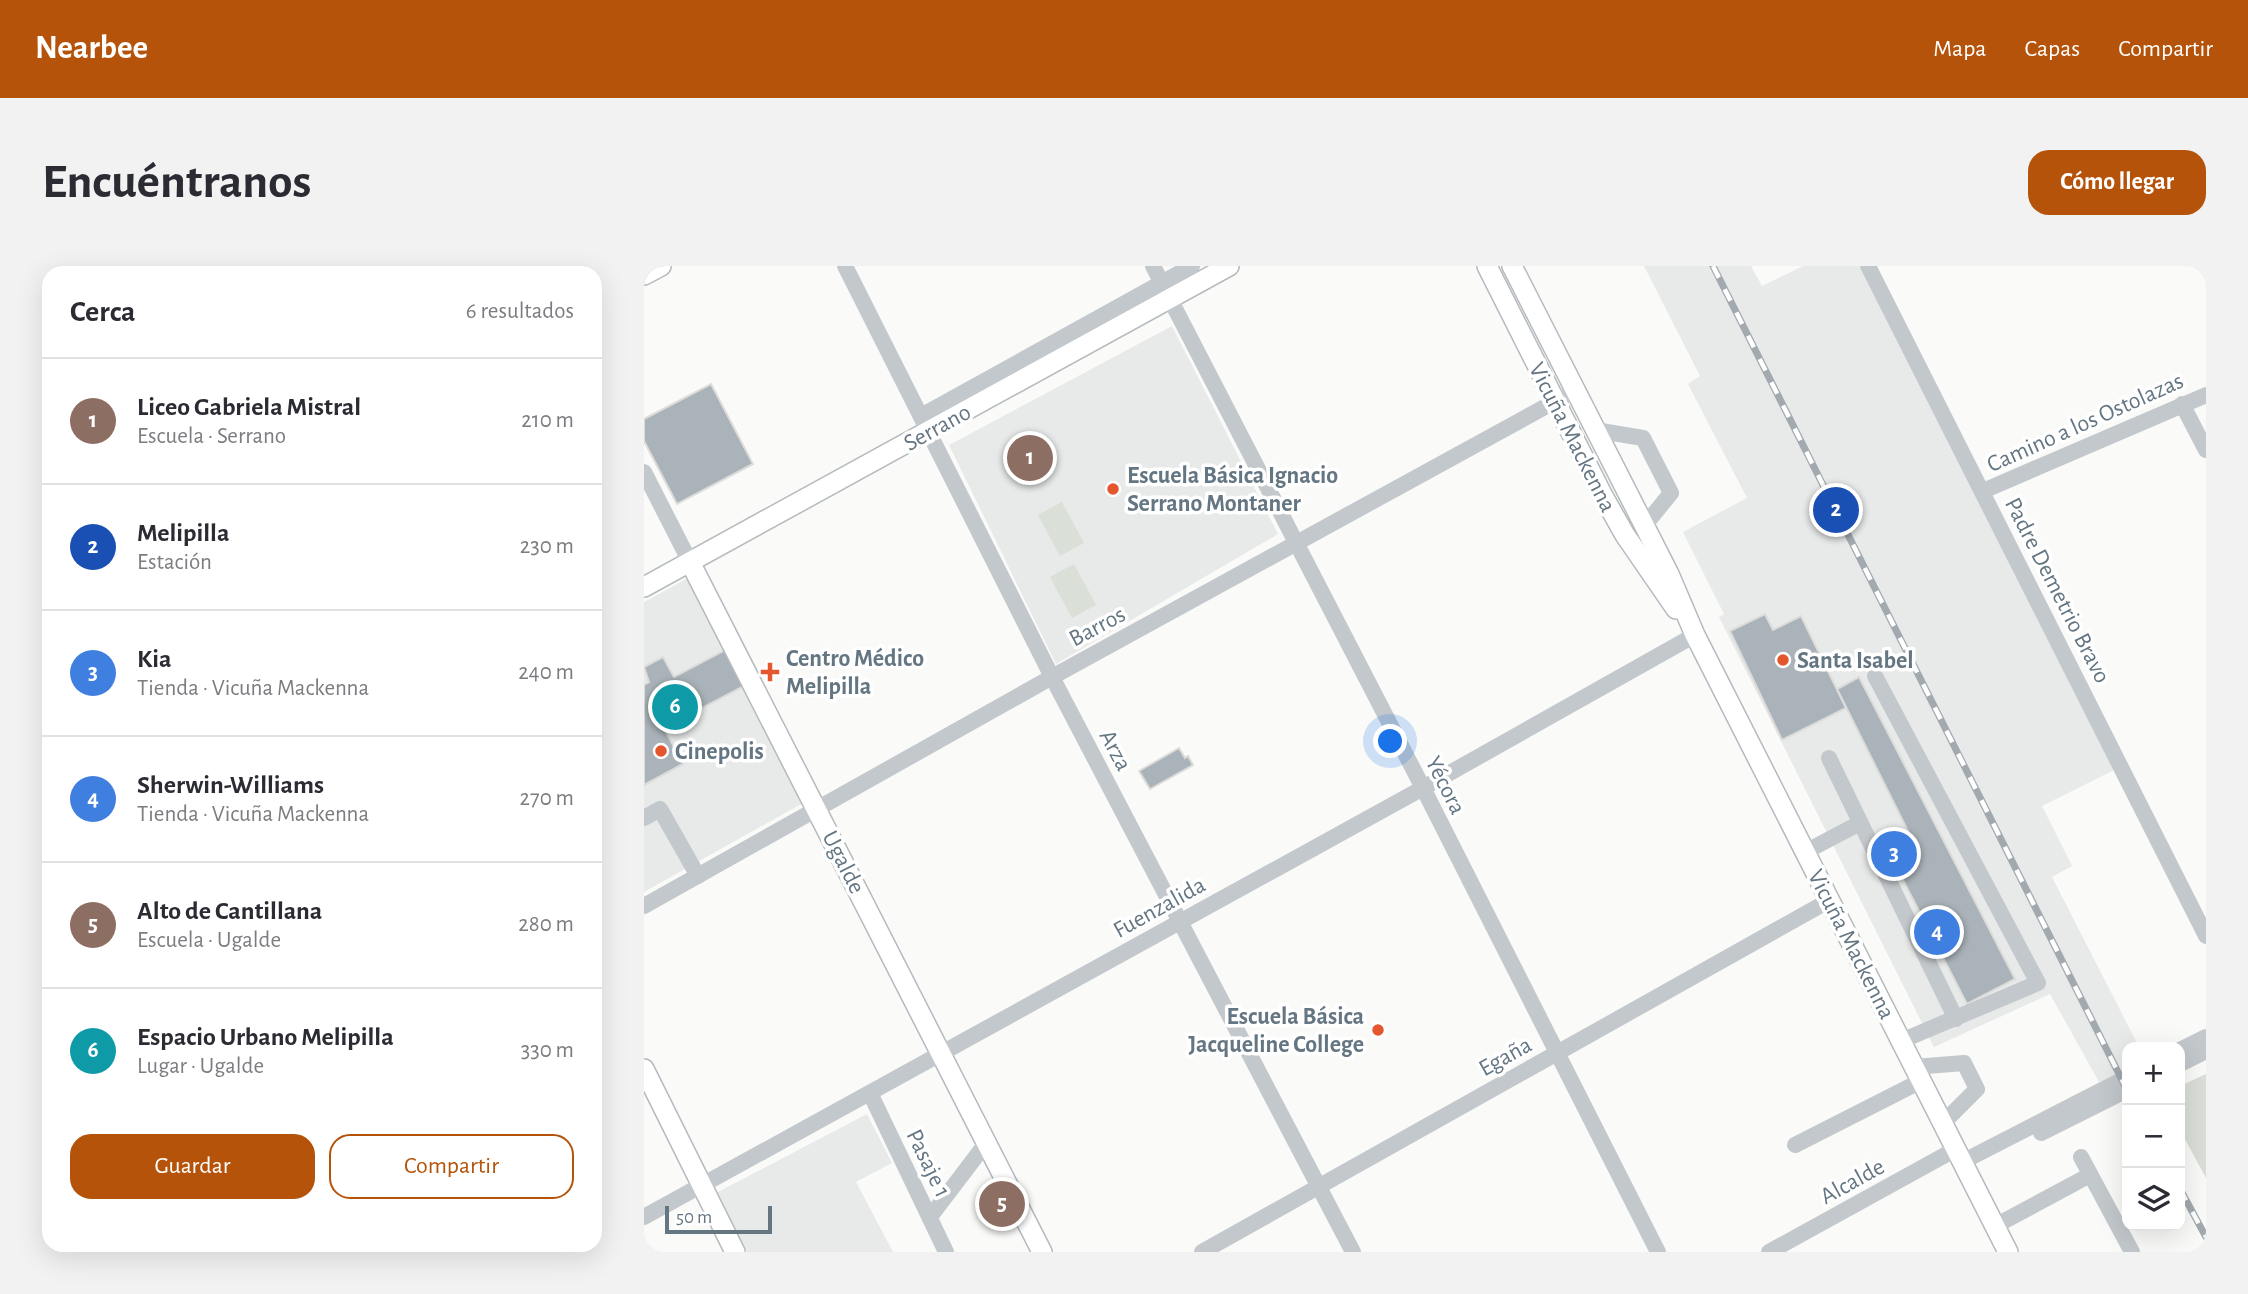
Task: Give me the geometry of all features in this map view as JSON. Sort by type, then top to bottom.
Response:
[{"type":"main road","points":[[644,275],[661,266]]},
{"type":"main road","name":"Serrano","points":[[644,587],[925,424],[1166,291],[1228,266]]},
{"type":"main road","name":"Vicuña Mackenna","points":[[1487,266],[1625,536],[1695,635]]},
{"type":"main road","name":"Vicuña Mackenna","points":[[1512,266],[1669,574],[1695,635],[2008,1252]]},
{"type":"main road","name":"Ugalde","points":[[690,562],[1042,1252]]},
{"type":"main road","points":[[644,1069],[735,1252]]},
{"type":"street","name":"Arza","points":[[845,266],[1052,677],[1353,1252]]},
{"type":"street","name":"Yécora","points":[[1153,266],[1423,788],[1658,1252]]},
{"type":"street","name":"Serrano","points":[[1166,291],[1192,266]]},
{"type":"street","name":"Padre Demetrio Bravo","points":[[1868,266],[2206,936]]},
{"type":"street","name":"Barros","points":[[644,906],[1052,677],[1574,391]]},
{"type":"street","name":"Camino a los Ostolazas","points":[[1983,491],[2206,395]]},
{"type":"street","points":[[2182,404],[2206,450]]},
{"type":"street","points":[[1595,430],[1643,438],[1671,494],[1644,526]]},
{"type":"street","name":"Ugalde","points":[[644,472],[690,562]]},
{"type":"street","name":"Fuenzalida","points":[[644,1217],[1695,635]]},
{"type":"street","points":[[1875,676],[2038,983],[1901,1041]]},
{"type":"street","points":[[1829,758],[1956,1019]]},
{"type":"street","points":[[644,818],[660,809],[698,876]]},
{"type":"street","points":[[1805,852],[1860,822]]},
{"type":"street","name":"Egaña","points":[[1202,1252],[1830,900]]},
{"type":"street","points":[[2185,1048],[2206,1037]]},
{"type":"street","points":[[2185,1062],[2206,1051]]},
{"type":"street","points":[[1795,1145],[1918,1074],[1964,1063],[1977,1089],[1943,1123]]},
{"type":"street","name":"Alcalde","points":[[1769,1252],[2122,1080]]},
{"type":"street","name":"Alcalde","points":[[1962,1160],[2122,1092]]},
{"type":"street","name":"Pasaje 1","points":[[870,1093],[946,1252]]},
{"type":"street","points":[[929,1217],[986,1142]]},
{"type":"street","points":[[2081,1157],[2132,1252]]},
{"type":"street","points":[[1995,1226],[2090,1175]]},
{"type":"shaded area","points":[[1644,266],[1751,266],[1762,286],[1803,266],[1859,266],[2114,770],[2042,806],[2072,866],[2052,877],[2136,1042],[2122,1042],[2122,1070],[2099,1082],[2050,994],[1934,1047],[1719,617],[1724,614],[1683,532],[1747,498],[1688,384],[1700,376]]},
{"type":"shaded area","name":"Escuela Básica Ignacio Serrano Montaner","points":[[1172,326],[1278,534],[1056,664],[949,445]]},
{"type":"shaded area","points":[[1062,502],[1084,543],[1060,556],[1038,515]]},
{"type":"shaded area","points":[[1074,564],[1096,605],[1072,618],[1050,577]]},
{"type":"shaded area","points":[[688,578],[803,803],[644,892],[644,602]]},
{"type":"shaded area","points":[[2206,1074],[2206,1178],[2185,1139],[2185,1084]]},
{"type":"shaded area","points":[[867,1114],[892,1163],[856,1182],[893,1252],[747,1252],[716,1193]]},
{"type":"building","points":[[711,384],[753,464],[677,504],[644,441],[644,419]]},
{"type":"building","name":"Santa Isabel","points":[[1765,614],[1773,630],[1801,616],[1846,708],[1782,740],[1730,631]]},
{"type":"building","points":[[727,649],[746,685],[664,728],[683,764],[644,785],[644,685],[649,682],[644,667],[663,657],[674,677]]},
{"type":"building","points":[[1859,677],[2015,979],[1967,1004],[1886,847],[1910,835],[1837,689]]},
{"type":"building","points":[[1179,748],[1193,765],[1150,789],[1139,771]]},
{"type":"railway","points":[[1713,266],[2122,1080]]},
{"type":"railway","points":[[2185,1198],[2206,1237]]},
{"type":"place","name":"Liceo Gabriela Mistral","points":[[1030,458]]},
{"type":"place","name":"Escuela Básica Ignacio Serrano Montaner","points":[[1113,489]]},
{"type":"place","name":"Melipilla","points":[[1836,510]]},
{"type":"place","name":"Santa Isabel","points":[[1783,660]]},
{"type":"place","name":"Centro Médico Melipilla","points":[[770,672]]},
{"type":"place","name":"Espacio Urbano Melipilla","points":[[675,707]]},
{"type":"place","name":"Cinepolis","points":[[661,751]]},
{"type":"place","name":"Kia","points":[[1894,854]]},
{"type":"place","name":"Sherwin-Williams","points":[[1937,932]]},
{"type":"place","name":"Escuela Básica Jacqueline College","points":[[1378,1030]]},
{"type":"place","name":"Alto de Cantillana","points":[[1002,1204]]}]
